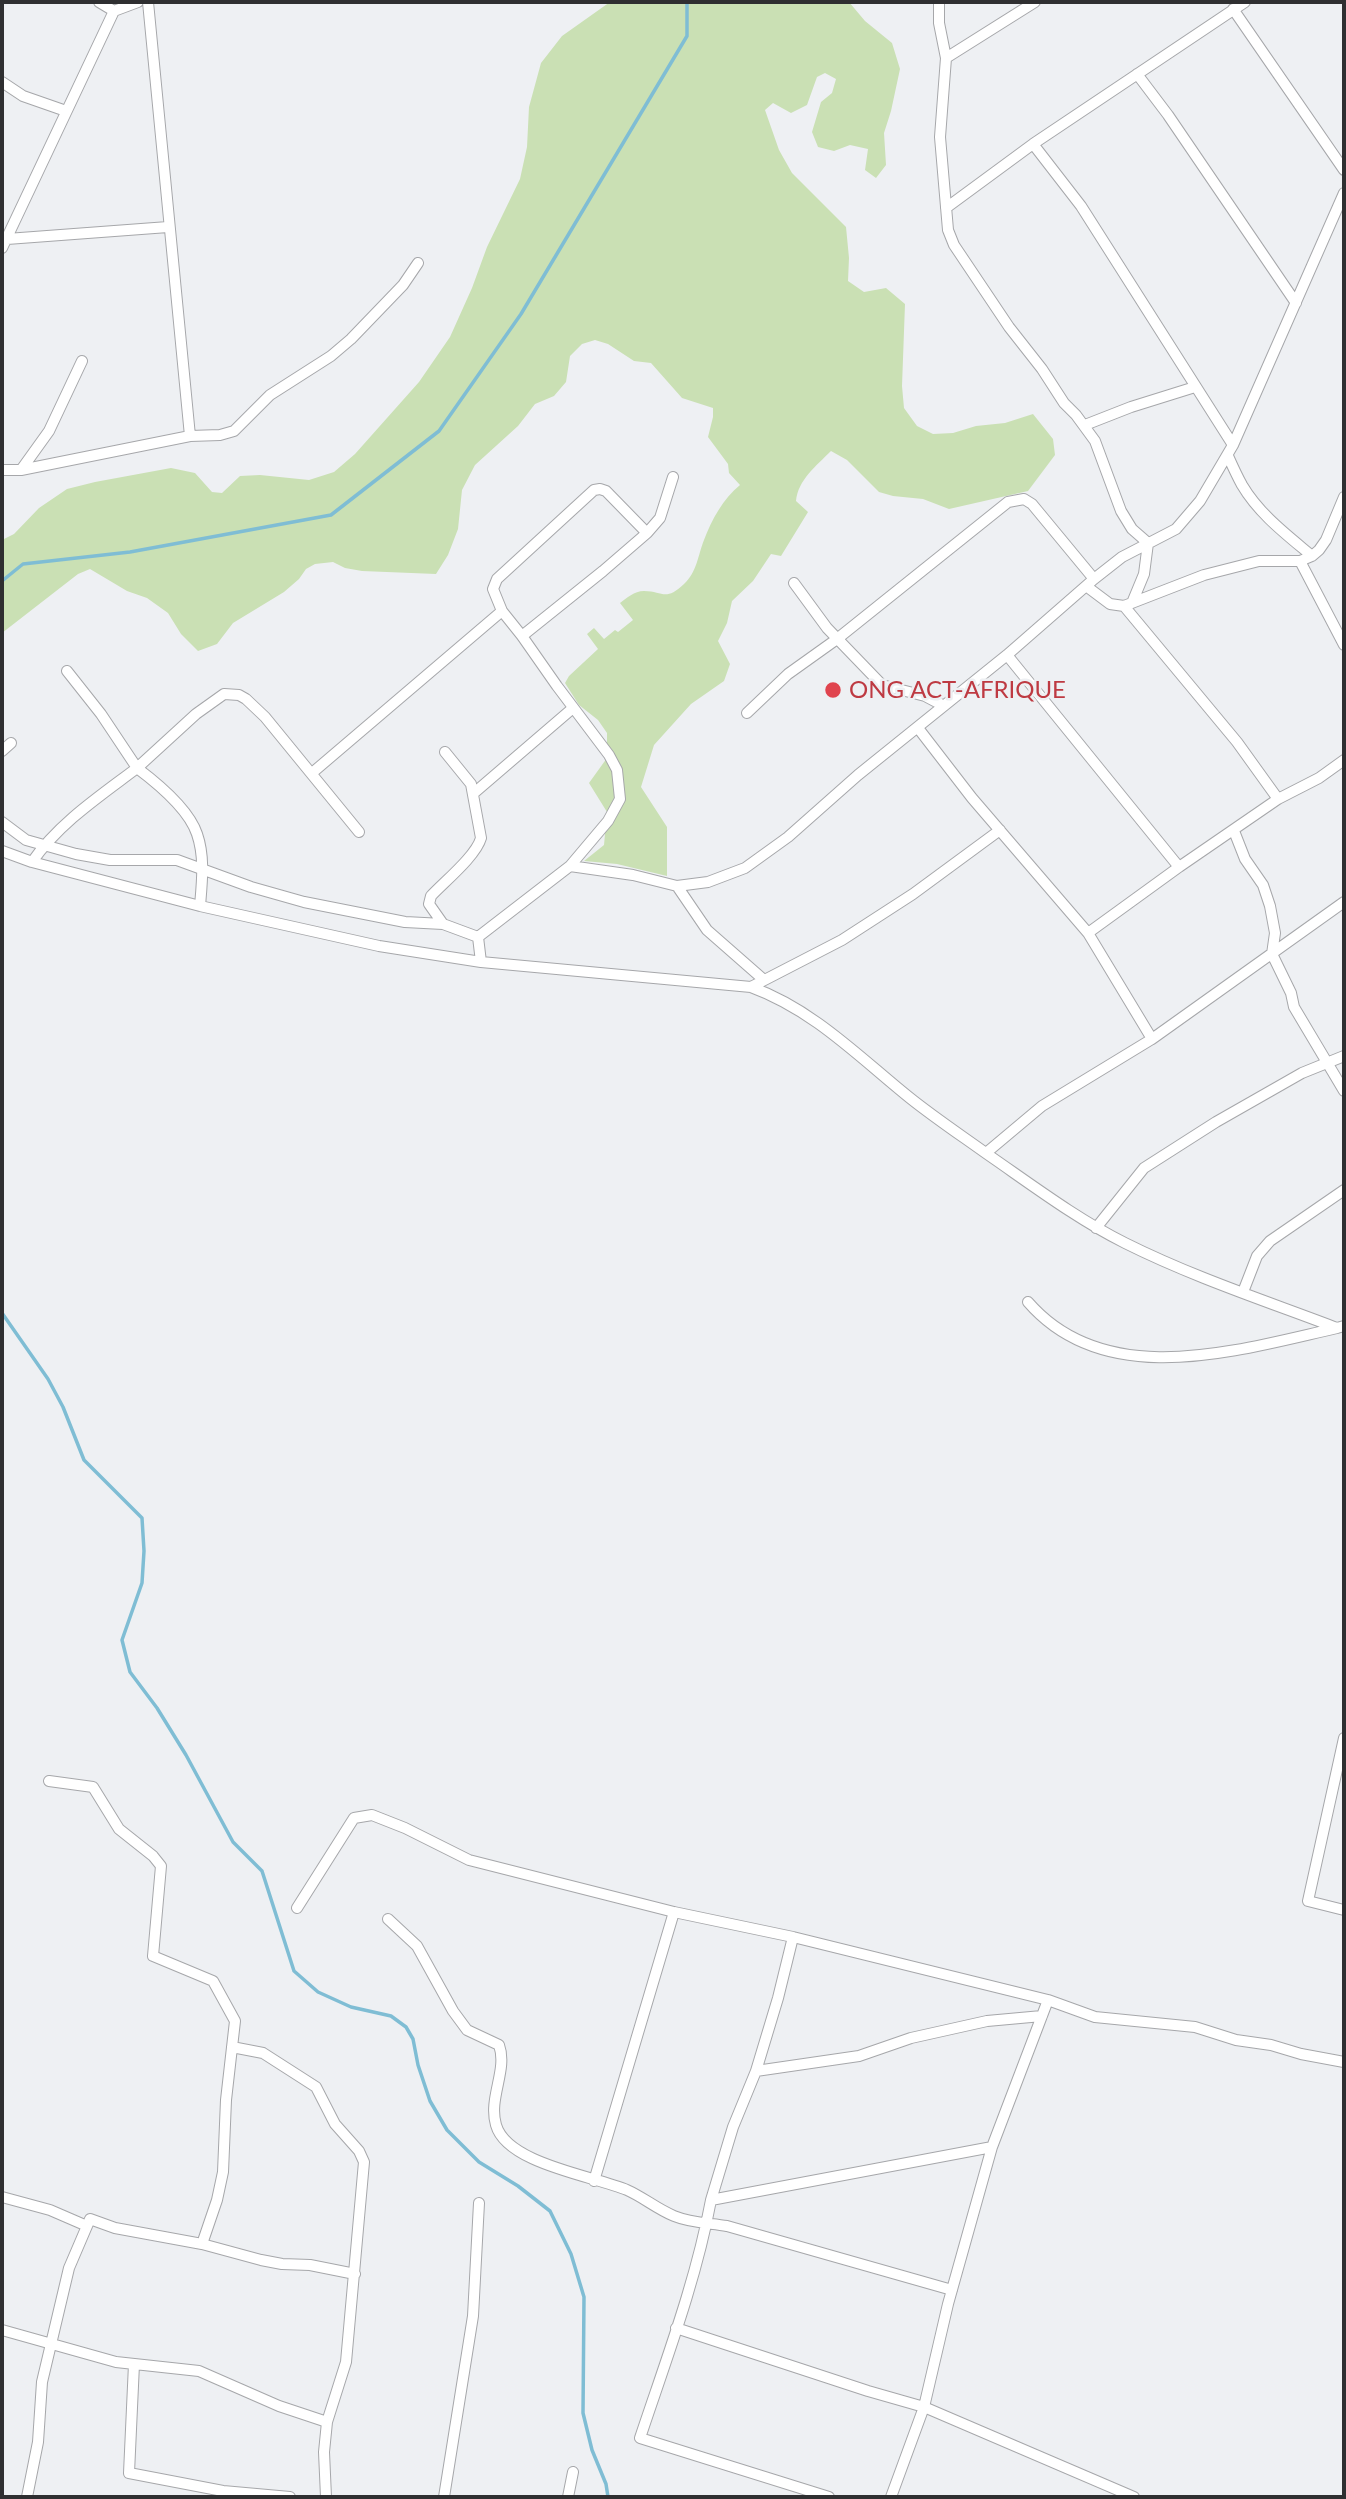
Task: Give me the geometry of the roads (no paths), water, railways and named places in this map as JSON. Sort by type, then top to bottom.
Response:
[{"type":"street","points":[[99,2],[114,11]]},
{"type":"street","points":[[4,244],[114,11],[138,2]]},
{"type":"street","points":[[148,2],[190,436]]},
{"type":"street","points":[[939,2],[939,23],[946,58],[940,137],[948,230],[954,245],[1009,327],[1042,369],[1064,404],[1085,425],[1095,441],[1126,521],[1148,543]]},
{"type":"street","points":[[946,58],[1035,2]]},
{"type":"street","points":[[946,208],[1033,144],[1245,2]]},
{"type":"street","points":[[1233,9],[1344,170]]},
{"type":"street","points":[[1137,74],[1296,303]]},
{"type":"street","points":[[2,82],[42,104],[66,111]]},
{"type":"street","points":[[1033,144],[1082,206],[1195,387],[1230,450],[1242,486],[1272,522],[1312,556]]},
{"type":"street","points":[[570,866],[633,875],[677,886],[708,882],[727,876],[760,859],[1122,557],[1176,529],[1188,518],[1230,450],[1344,193]]},
{"type":"street","points":[[4,244],[168,228]]},
{"type":"street","points":[[2,470],[21,470],[190,436],[220,435],[233,430],[270,395],[351,340],[403,285],[418,263]]},
{"type":"street","points":[[21,470],[49,431],[82,361]]},
{"type":"street","points":[[1085,425],[1195,387]]},
{"type":"street","points":[[522,636],[647,533],[660,518],[673,477]]},
{"type":"street","points":[[478,937],[570,866],[608,821],[620,799],[617,770],[609,755],[502,611],[493,589],[498,579],[594,490],[606,491],[647,533]]},
{"type":"street","points":[[747,713],[788,674],[1016,499],[1032,503],[1101,600],[1110,604],[1128,604],[1204,575],[1259,562],[1300,561],[1312,556],[1326,540],[1344,497]]},
{"type":"street","points":[[1128,604],[1144,574],[1148,543]]},
{"type":"street","points":[[1300,561],[1344,645]]},
{"type":"street","points":[[794,583],[837,639],[882,685],[925,696],[944,706]]},
{"type":"street","points":[[1128,604],[1237,742],[1278,799]]},
{"type":"street","points":[[312,773],[502,611]]},
{"type":"street","points":[[1007,655],[1179,867]]},
{"type":"street","points":[[67,671],[138,768],[169,795],[194,827],[203,867],[200,906]]},
{"type":"street","points":[[32,862],[43,845],[83,809],[138,768],[197,714],[224,695],[231,694],[246,699],[312,773],[359,832]]},
{"type":"street","points":[[474,793],[573,708]]},
{"type":"street","points":[[918,728],[972,798],[1088,933],[1152,1039]]},
{"type":"street","points":[[443,924],[429,900],[480,844],[481,831],[474,809],[474,793],[468,778],[445,751]]},
{"type":"street","points":[[1088,933],[1278,799],[1319,778],[1344,760]]},
{"type":"street","points":[[2,822],[20,837],[98,859],[177,860],[203,867],[251,887],[304,902],[405,922],[443,924],[478,937]]},
{"type":"street","points":[[751,987],[842,940],[913,894],[1000,830]]},
{"type":"street","points":[[1234,831],[1245,859],[1263,886],[1270,906],[1275,933],[1272,954],[1291,993],[1294,1007],[1344,1091]]},
{"type":"street","points":[[2,851],[32,862],[200,906],[379,946],[481,962],[751,987],[789,1003],[844,1041],[912,1099],[1096,1227],[1127,1244],[1243,1292],[1340,1327]]},
{"type":"street","points":[[677,886],[707,930],[764,980]]},
{"type":"street","points":[[986,1153],[1042,1106],[1152,1039],[1344,902]]},
{"type":"street","points":[[478,937],[481,962]]},
{"type":"street","points":[[1096,1227],[1144,1168],[1216,1122],[1302,1073],[1344,1056]]},
{"type":"street","points":[[1243,1292],[1257,1256],[1270,1241],[1344,1190]]},
{"type":"street","points":[[1028,1302],[1044,1320],[1067,1336],[1126,1356],[1203,1356],[1340,1327]]},
{"type":"street","points":[[1344,1738],[1308,1901],[1344,1910]]},
{"type":"street","points":[[49,1781],[93,1787],[119,1829],[153,1856],[160,1866],[153,1956],[213,1981],[236,2021],[226,2100],[223,2172],[202,2244]]},
{"type":"street","points":[[297,1908],[354,1818],[372,1815],[469,1860],[674,1912],[793,1937],[1048,2000],[1094,2017],[1195,2028],[1344,2062]]},
{"type":"street","points":[[594,2181],[674,1912]]},
{"type":"street","points":[[388,1919],[417,1946],[446,2001],[467,2030],[499,2045],[503,2056],[495,2094],[495,2124],[503,2138],[515,2148],[544,2163],[625,2189],[677,2217],[753,2233],[952,2291]]},
{"type":"street","points":[[793,1937],[757,2071],[733,2127],[676,2328],[640,2438],[829,2497]]},
{"type":"street","points":[[891,2497],[923,2407],[992,2147],[1048,2000]]},
{"type":"street","points":[[757,2071],[859,2056],[911,2038],[987,2021],[1042,2016]]},
{"type":"street","points":[[232,2047],[263,2053],[316,2087],[335,2124],[359,2151],[364,2161],[346,2362],[327,2422],[324,2452],[326,2497]]},
{"type":"street","points":[[711,2200],[992,2147]]},
{"type":"street","points":[[2,2197],[50,2210],[87,2226]]},
{"type":"street","points":[[444,2497],[473,2316],[479,2203]]},
{"type":"street","points":[[27,2497],[38,2442],[42,2382],[69,2268],[90,2219],[115,2228],[202,2244],[261,2260],[310,2265],[355,2274]]},
{"type":"street","points":[[676,2328],[923,2407],[1134,2497]]},
{"type":"street","points":[[2,2330],[88,2355],[134,2364],[198,2371],[272,2403],[327,2422]]},
{"type":"street","points":[[134,2364],[129,2473],[133,2476],[223,2491],[290,2497]]},
{"type":"street","points":[[568,2497],[573,2472]]},
{"type":"waterway","points":[[2,581],[23,564],[130,552],[331,515],[439,431],[521,314],[687,36],[687,2]]},
{"type":"waterway","points":[[2,1313],[48,1379],[63,1407],[84,1460],[142,1518],[142,1583],[122,1640],[130,1672],[157,1708],[186,1755],[233,1842],[262,1871],[294,1971],[318,1992],[351,2007],[391,2016],[406,2027],[413,2039],[430,2101],[447,2130],[479,2162],[518,2186],[550,2211],[571,2254],[584,2297],[583,2413],[608,2497]]},
{"type":"place","name":"ONG ACT-AFRIQUE","points":[[833,690]]}]
